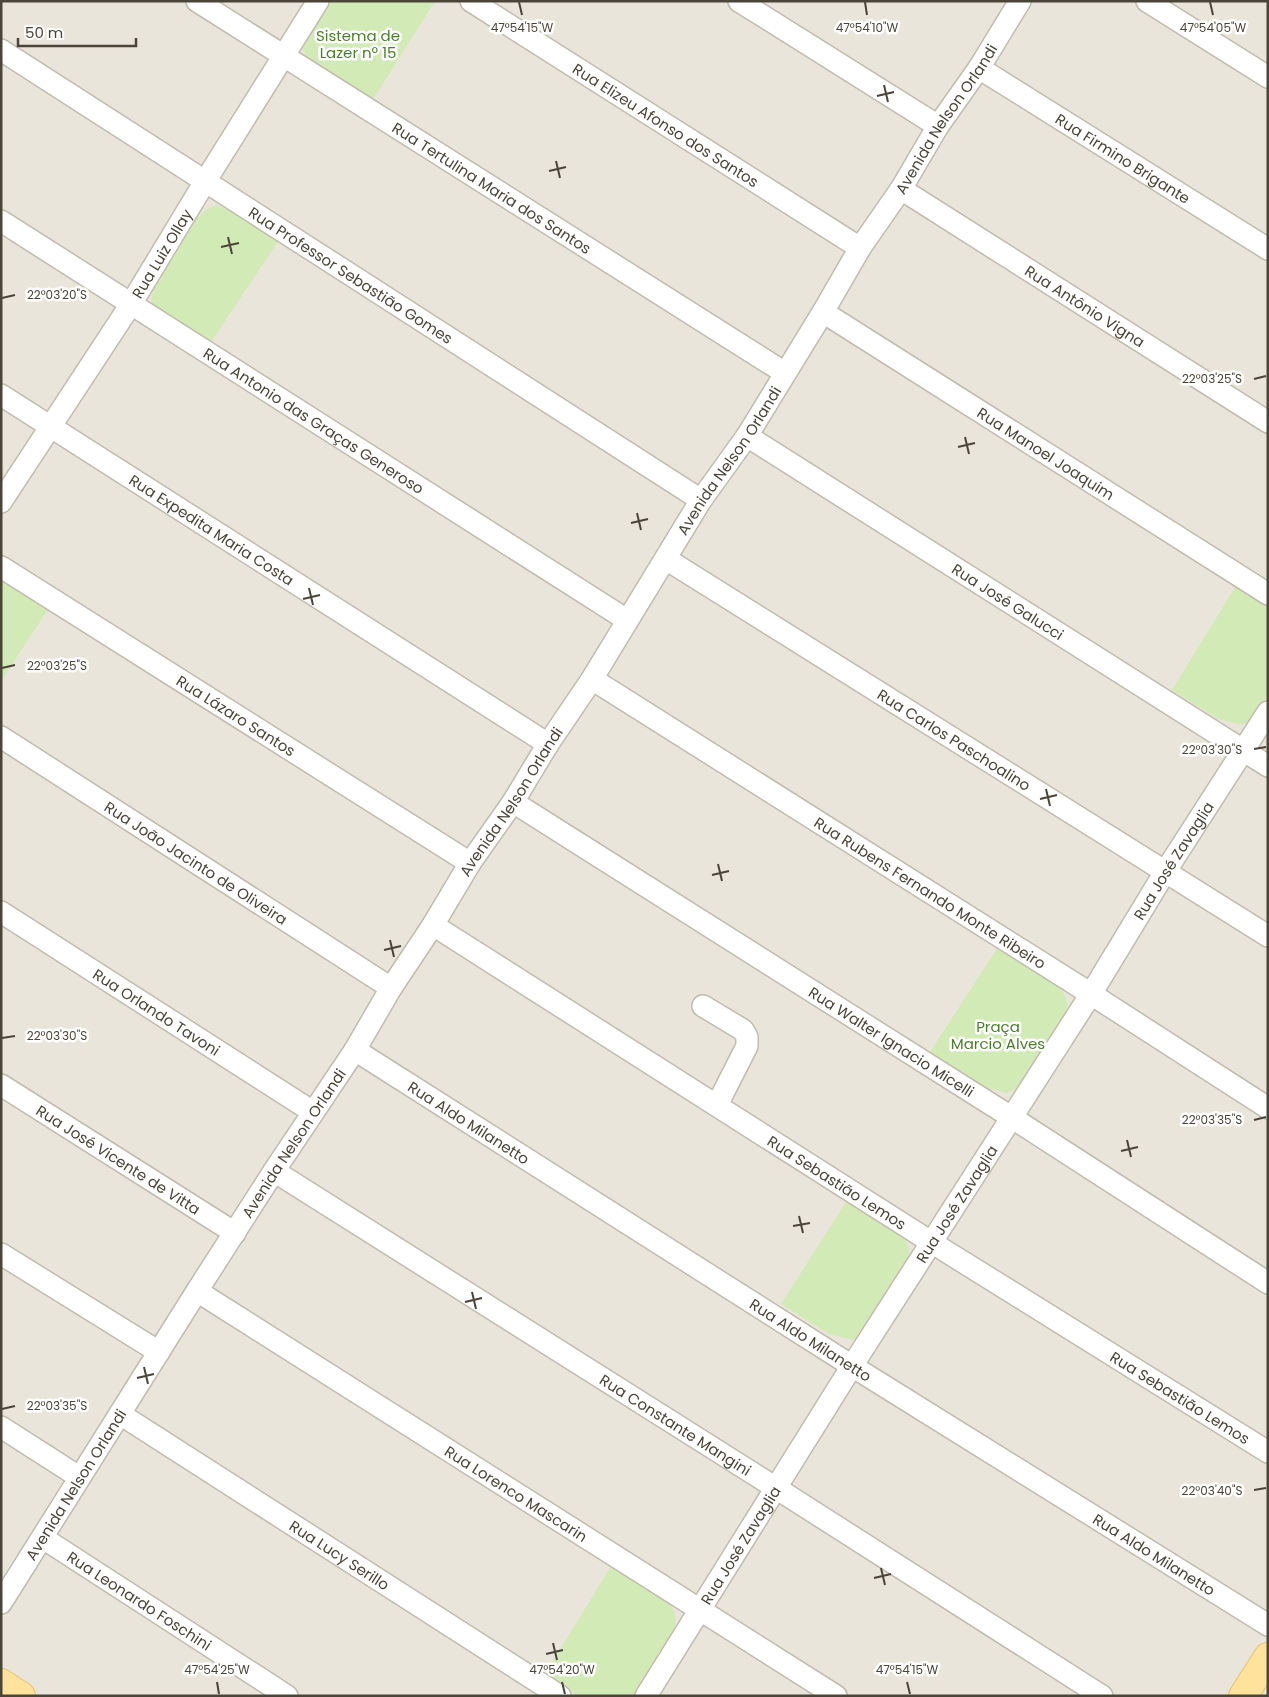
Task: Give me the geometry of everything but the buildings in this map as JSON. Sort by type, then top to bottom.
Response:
[{"type":"main road","points":[[1243,1696],[1268,1657]]},
{"type":"main road","points":[[1,1683],[21,1696]]},
{"type":"street","name":"Rua Tertulina Maria dos Santos","points":[[197,1],[785,373]]},
{"type":"street","name":"Rua Luiz Ollay","points":[[1,502],[130,304],[318,1]]},
{"type":"street","name":"Rua Elizeu Afonso dos Santos","points":[[471,1],[860,248]]},
{"type":"street","points":[[740,1],[938,126]]},
{"type":"street","points":[[1147,1],[1268,77]]},
{"type":"street","name":"Avenida Nelson Orlandi","points":[[2,1599],[43,1538],[79,1477],[234,1233],[355,1050],[391,988],[433,925],[470,863],[513,802],[548,744],[592,679],[701,500],[747,436],[824,312],[860,248],[901,189],[938,126],[979,68],[1016,2]]},
{"type":"street","name":"Rua Professor Sebastião Gomes","points":[[1,50],[206,180],[701,500]]},
{"type":"street","name":"Rua Firmino Brigante","points":[[979,68],[1268,249]]},
{"type":"street","name":"Rua Antônio Vigna","points":[[901,189],[1268,422]]},
{"type":"street","name":"Rua Antonio das Graças Generoso","points":[[1,221],[627,620]]},
{"type":"street","name":"Rua Manoel Joaquim","points":[[824,312],[1268,594]]},
{"type":"street","name":"Rua Expedita Maria Costa","points":[[1,395],[548,744]]},
{"type":"street","name":"Rua José Galucci","points":[[747,436],[1268,766]]},
{"type":"street","name":"Rua Carlos Paschoalino","points":[[666,559],[1268,936]]},
{"type":"street","name":"Rua Lázaro Santos","points":[[1,566],[470,863]]},
{"type":"street","name":"Rua Rubens Fernando Monte Ribeiro","points":[[592,679],[1268,1108]]},
{"type":"street","name":"Rua José Zavaglia","points":[[646,1696],[852,1366],[1091,994],[1268,712]]},
{"type":"street","name":"Rua João Jacinto de Oliveira","points":[[1,737],[391,988]]},
{"type":"street","name":"Rua Walter Ignacio Micelli","points":[[513,802],[1268,1282]]},
{"type":"street","name":"Rua Orlando Tavoni","points":[[1,912],[313,1112]]},
{"type":"street","name":"Rua Sebastião Lemos","points":[[433,925],[931,1242],[1268,1452]]},
{"type":"street","points":[[704,1006],[743,1030],[748,1037],[747,1046],[717,1105]]},
{"type":"street","name":"Rua Aldo Milanetto","points":[[355,1050],[852,1366],[1268,1625]]},
{"type":"street","name":"Rua José Vicente de Vitta","points":[[1,1085],[234,1233]]},
{"type":"street","name":"Rua Constante Mangini","points":[[274,1171],[1102,1696]]},
{"type":"street","points":[[1,1254],[159,1352]]},
{"type":"street","name":"Rua Lorenco Mascarin","points":[[197,1292],[836,1696]]},
{"type":"street","name":"Rua Lucy Serillo","points":[[120,1414],[560,1696]]},
{"type":"street","points":[[1,1428],[79,1477]]},
{"type":"street","name":"Rua Leonardo Foschini","points":[[43,1538],[287,1696]]},
{"type":"shaded area","points":[[1,1],[1268,1],[1268,1696],[1,1696]]},
{"type":"green space","name":"Sistema de Lazer nº 15","points":[[329,1],[435,1],[372,101],[308,60],[303,50],[305,41]]},
{"type":"green space","points":[[217,205],[233,212],[279,240],[209,345],[156,311],[151,301],[153,291],[197,218],[208,208]]},
{"type":"green space","points":[[1,578],[49,608],[1,681]]},
{"type":"green space","points":[[1237,584],[1268,603],[1268,694],[1252,720],[1242,725],[1218,719],[1172,690]]},
{"type":"green space","name":"Praça Marcio Alves","points":[[998,947],[1035,969],[1054,983],[1061,989],[1067,1004],[1064,1019],[1021,1088],[1006,1093],[988,1088],[930,1052]]},
{"type":"green space","points":[[848,1199],[895,1229],[908,1245],[909,1253],[906,1265],[863,1334],[853,1340],[829,1334],[781,1304]]},
{"type":"green space","points":[[611,1566],[670,1603],[675,1617],[674,1632],[633,1696],[578,1696],[545,1674]]}]
